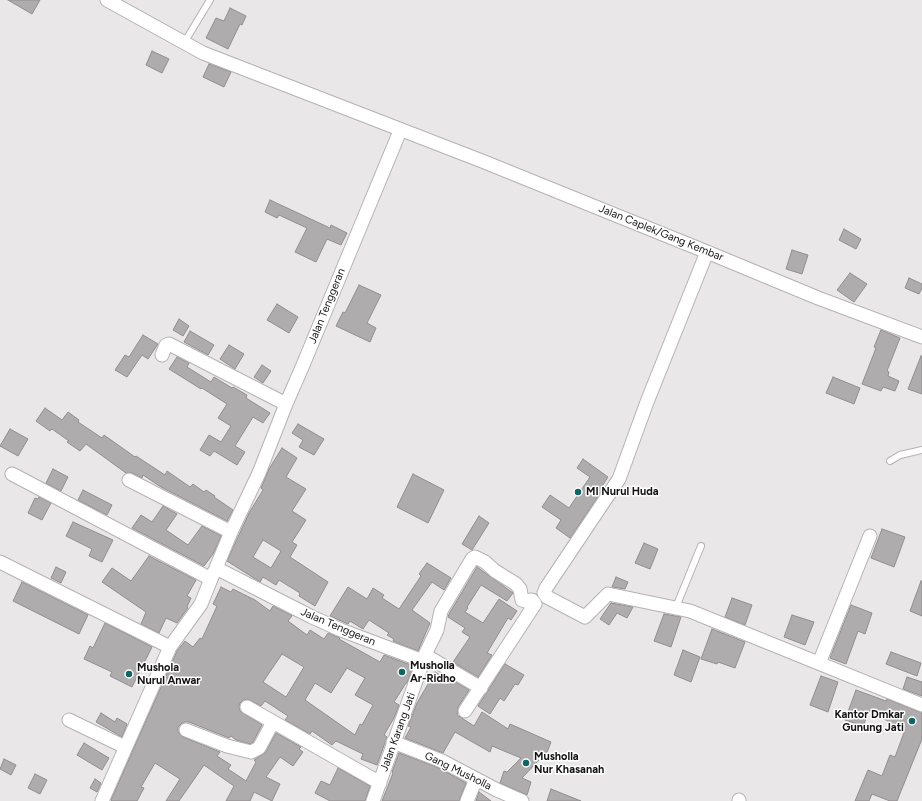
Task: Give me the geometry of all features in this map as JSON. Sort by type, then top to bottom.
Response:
[{"type":"street","points":[[107,0],[203,53],[400,131]]},
{"type":"street","name":"Jalan Caplek/Gang Kembar","points":[[400,131],[482,161],[920,338]]},
{"type":"street","name":"Jalan Tenggeran","points":[[400,131],[286,404],[259,473],[231,532],[214,574],[341,630],[418,659],[423,659],[481,688]]},
{"type":"street","points":[[707,252],[647,402],[619,479],[544,590],[544,593],[547,597],[585,617],[608,594],[690,611],[922,705]]},
{"type":"street","points":[[162,355],[166,344],[169,344],[286,404]]},
{"type":"street","points":[[12,474],[214,574],[201,604],[170,646],[102,801]]},
{"type":"street","points":[[129,480],[231,532]]},
{"type":"street","points":[[819,663],[870,536]]},
{"type":"street","name":"Jalan Karang Jati","points":[[373,801],[423,659],[437,630],[440,611],[473,557],[477,557],[485,562],[495,571],[519,586],[522,600],[532,600],[535,604],[481,688]]},
{"type":"street","points":[[0,562],[170,646]]},
{"type":"street","points":[[466,711],[481,688]]},
{"type":"street","points":[[247,706],[380,783]]},
{"type":"street","points":[[69,720],[125,747]]},
{"type":"street","points":[[186,730],[227,746],[250,752],[259,748],[273,722]]},
{"type":"street","name":"Gang Musholla","points":[[393,742],[442,761],[522,801]]},
{"type":"street","points":[[467,801],[476,779]]},
{"type":"lane","points":[[184,43],[210,0]]},
{"type":"lane","points":[[890,461],[900,454],[922,450]]},
{"type":"lane","points":[[676,607],[701,546]]},
{"type":"building","points":[[8,0],[40,0],[32,14]]},
{"type":"building","points":[[230,8],[246,16],[242,25],[240,24],[228,49],[206,38],[216,18],[224,21]]},
{"type":"building","points":[[152,51],[169,59],[162,73],[146,65]]},
{"type":"building","points":[[209,64],[231,72],[224,87],[203,77]]},
{"type":"building","points":[[270,200],[330,228],[331,225],[347,233],[341,245],[327,239],[316,262],[295,252],[307,228],[279,215],[277,218],[265,212]]},
{"type":"building","points":[[844,229],[861,239],[856,249],[839,240]]},
{"type":"building","points":[[792,250],[808,255],[802,274],[786,269]]},
{"type":"building","points":[[850,273],[867,284],[854,302],[837,290]]},
{"type":"building","points":[[909,278],[922,284],[919,294],[905,288]]},
{"type":"building","points":[[359,285],[381,295],[367,323],[376,328],[370,342],[336,326],[343,312],[345,313]]},
{"type":"building","points":[[277,304],[298,317],[289,333],[267,320]]},
{"type":"building","points":[[179,319],[189,326],[183,336],[173,330]]},
{"type":"building","points":[[881,330],[900,338],[887,371],[889,372],[888,376],[899,381],[895,391],[883,387],[881,391],[862,384],[876,348],[874,347]]},
{"type":"building","points":[[190,331],[214,345],[208,355],[184,342]]},
{"type":"building","points":[[143,335],[158,344],[148,359],[142,355],[127,377],[115,370],[125,355],[129,357]]},
{"type":"building","points":[[229,345],[244,354],[235,369],[220,359]]},
{"type":"building","points":[[922,356],[922,394],[908,389]]},
{"type":"building","points":[[177,357],[189,363],[187,367],[211,382],[214,377],[247,395],[246,398],[270,413],[263,423],[253,417],[235,446],[245,452],[237,465],[214,451],[210,456],[200,450],[209,435],[221,442],[231,426],[218,418],[227,404],[169,369]]},
{"type":"building","points":[[262,365],[271,371],[263,383],[254,377]]},
{"type":"building","points":[[833,377],[860,388],[854,404],[826,393]]},
{"type":"building","points":[[45,408],[62,420],[68,412],[79,420],[78,422],[102,438],[104,435],[135,457],[136,456],[165,475],[167,471],[190,487],[193,484],[204,492],[206,490],[233,510],[227,521],[161,487],[143,475],[142,478],[132,473],[126,473],[86,444],[80,451],[52,429],[50,431],[36,421]]},
{"type":"building","points":[[298,424],[324,439],[314,455],[299,447],[303,440],[292,433]]},
{"type":"building","points":[[10,429],[28,439],[18,456],[0,446]]},
{"type":"building","points":[[282,448],[297,458],[286,477],[306,489],[292,511],[306,520],[292,542],[297,545],[290,557],[328,582],[315,606],[299,596],[300,593],[279,580],[276,585],[263,577],[260,582],[227,561],[249,513],[263,490],[261,488],[269,469]],"holes":[[[263,540],[281,551],[271,568],[253,557]]]},
{"type":"building","points":[[583,459],[608,477],[601,488],[603,489],[570,538],[556,528],[561,520],[542,507],[550,495],[569,508],[590,477],[577,468]]},
{"type":"building","points":[[53,469],[68,477],[61,491],[46,483]]},
{"type":"building","points":[[413,474],[444,490],[428,523],[397,507]]},
{"type":"building","points":[[83,490],[112,505],[107,515],[78,500]]},
{"type":"building","points":[[39,497],[51,503],[42,520],[28,513],[35,498],[38,499]]},
{"type":"building","points":[[163,506],[177,514],[166,530],[188,545],[202,526],[221,536],[213,554],[204,566],[132,528],[141,515],[152,522]]},
{"type":"building","points":[[479,516],[489,523],[472,550],[462,544]]},
{"type":"building","points":[[73,522],[113,540],[102,562],[89,556],[92,549],[66,536]]},
{"type":"building","points":[[882,529],[905,537],[894,567],[871,558]]},
{"type":"building","points":[[644,543],[658,549],[650,569],[635,563]]},
{"type":"building","points":[[149,556],[196,580],[187,596],[191,598],[187,607],[188,608],[177,623],[166,618],[159,633],[141,624],[146,612],[102,582],[112,568],[131,581]]},
{"type":"building","points":[[427,563],[451,578],[444,590],[432,582],[412,610],[430,623],[418,651],[393,641],[394,639],[387,635],[389,633],[369,620],[363,629],[350,621],[348,624],[330,616],[348,587],[367,599],[373,588],[384,595],[382,598],[399,609],[421,576],[419,574]]},
{"type":"building","points":[[56,567],[66,572],[61,583],[51,578]]},
{"type":"building","points":[[477,567],[513,593],[507,601],[481,585],[465,612],[483,623],[499,599],[517,611],[511,620],[508,618],[487,653],[492,655],[478,677],[453,662],[470,637],[462,632],[465,628],[448,617]]},
{"type":"building","points":[[616,577],[628,582],[625,589],[612,587]]},
{"type":"building","points":[[922,581],[922,616],[910,611]]},
{"type":"building","points":[[22,582],[88,615],[79,634],[13,601]]},
{"type":"building","points":[[221,587],[231,592],[233,589],[255,600],[270,611],[273,606],[291,615],[292,616],[288,621],[307,635],[310,630],[324,639],[328,633],[340,638],[339,639],[380,662],[384,655],[411,665],[409,668],[412,670],[407,683],[394,702],[399,705],[394,718],[384,735],[387,737],[377,765],[361,759],[363,754],[336,741],[332,745],[312,731],[310,734],[285,720],[288,716],[265,701],[261,706],[247,699],[240,703],[240,711],[262,725],[253,742],[250,744],[236,740],[231,736],[229,738],[189,722],[184,722],[181,724],[178,727],[178,732],[183,737],[220,752],[217,756],[231,765],[228,769],[246,781],[256,762],[254,760],[266,752],[276,733],[301,747],[299,749],[303,752],[293,766],[280,757],[266,777],[280,784],[272,801],[254,792],[250,801],[226,801],[234,786],[204,765],[179,801],[166,801],[180,779],[155,763],[141,787],[144,788],[137,801],[112,801],[111,800],[177,651],[185,641],[193,647],[200,638],[202,639],[217,606],[213,604]],"holes":[[[282,654],[304,667],[286,697],[263,682]],[[347,668],[365,678],[355,695],[373,705],[362,725],[360,724],[355,735],[305,700],[315,683],[331,693]]]},
{"type":"building","points":[[732,598],[752,605],[745,625],[725,617]]},
{"type":"building","points":[[611,603],[633,607],[627,618],[617,613],[609,625],[600,619]]},
{"type":"building","points":[[851,605],[872,613],[865,634],[858,631],[846,664],[830,658]]},
{"type":"building","points":[[664,614],[681,617],[671,647],[654,641]]},
{"type":"building","points":[[792,615],[814,622],[805,645],[784,637]]},
{"type":"building","points":[[105,623],[152,647],[132,687],[110,676],[112,672],[84,659],[90,646],[93,648]]},
{"type":"building","points":[[712,629],[745,642],[735,668],[718,662],[717,664],[701,659]]},
{"type":"building","points":[[683,650],[700,657],[691,682],[674,675]]},
{"type":"building","points":[[891,652],[921,663],[917,676],[886,664]]},
{"type":"building","points":[[505,664],[524,675],[518,685],[515,684],[504,701],[500,698],[490,714],[478,706]]},
{"type":"building","points":[[435,672],[469,690],[458,707],[457,715],[474,726],[482,712],[508,729],[510,724],[551,742],[544,760],[541,758],[522,778],[531,782],[527,795],[500,783],[504,771],[507,772],[521,758],[492,746],[490,752],[455,732],[443,753],[405,738],[411,727],[408,726],[417,703]]},
{"type":"building","points":[[821,676],[838,682],[828,712],[810,705]]},
{"type":"building","points":[[907,677],[922,682],[922,696],[903,689]]},
{"type":"building","points":[[856,690],[886,701],[887,699],[922,713],[922,739],[897,801],[890,801],[872,794],[869,801],[855,801],[868,770],[882,776],[890,755],[895,757],[905,730],[869,711],[863,726],[845,720]]},
{"type":"building","points":[[101,713],[115,722],[117,718],[127,724],[122,737],[96,722]]},
{"type":"building","points":[[84,743],[109,758],[102,770],[77,755]]},
{"type":"building","points":[[399,753],[439,768],[466,783],[459,801],[382,801]]},
{"type":"building","points":[[4,759],[16,765],[11,775],[0,769]]},
{"type":"building","points":[[338,768],[370,786],[365,801],[330,801],[315,793],[321,781],[330,785]]},
{"type":"building","points":[[35,774],[47,780],[40,794],[28,788]]},
{"type":"building","points":[[95,779],[101,783],[97,792],[90,788]]},
{"type":"building","points":[[551,789],[581,801],[547,801]]},
{"type":"building","points":[[479,792],[491,801],[476,801]]},
{"type":"place","name":"MI Nurul Huda","points":[[578,492]]},
{"type":"place","name":"Musholla Ar-Ridho","points":[[402,672]]},
{"type":"place","name":"Mushola Nurul Anwar","points":[[129,674]]},
{"type":"place","name":"Kantor Dmkar Gunung Jati","points":[[912,721]]},
{"type":"place","name":"Musholla Nur Khasanah","points":[[526,763]]}]
